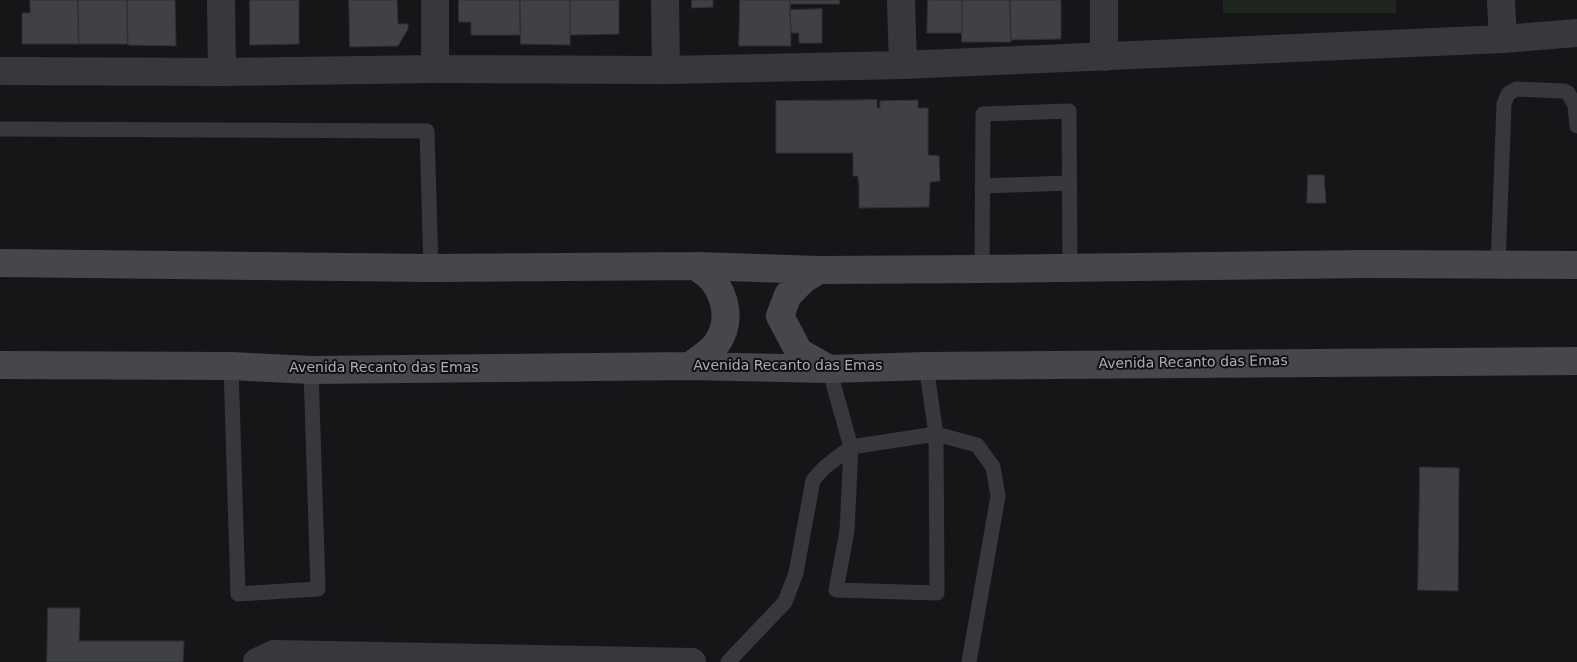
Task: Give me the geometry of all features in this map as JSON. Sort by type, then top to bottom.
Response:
[{"type":"main road","points":[[0,264],[431,268],[696,266],[820,270],[982,270],[1365,264],[1577,264]]},
{"type":"main road","points":[[690,366],[705,356],[716,344],[724,328],[726,310],[721,293],[710,277],[696,266]]},
{"type":"main road","points":[[820,270],[804,279],[788,295],[780,316],[799,352],[830,369]]},
{"type":"main road","name":"Avenida Recanto das Emas","points":[[0,365],[231,366],[311,370],[690,366],[830,369],[926,366],[1577,361]]},
{"type":"street","points":[[221,0],[222,72]]},
{"type":"street","points":[[434,0],[435,69]]},
{"type":"street","points":[[665,0],[666,70]]},
{"type":"street","points":[[900,0],[903,65]]},
{"type":"street","points":[[1104,0],[1104,57]]},
{"type":"street","points":[[1501,0],[1503,39]]},
{"type":"street","points":[[0,71],[666,70],[903,65],[1503,39],[1577,33]]},
{"type":"street","points":[[257,662],[274,654],[491,660],[692,662]]},
{"type":"lane","points":[[1498,265],[1504,104],[1508,94],[1516,89],[1564,91],[1568,93],[1575,105],[1577,126]]},
{"type":"lane","points":[[982,270],[983,114],[1059,111],[1069,111],[1070,268]]},
{"type":"lane","points":[[0,129],[427,131],[431,268]]},
{"type":"lane","points":[[982,186],[1069,183]]},
{"type":"lane","points":[[231,366],[238,594],[318,589],[311,370]]},
{"type":"lane","points":[[830,369],[851,447],[847,531],[836,590],[937,593],[936,434],[926,366]]},
{"type":"lane","points":[[728,662],[785,602],[796,573],[813,480],[825,466],[851,447],[936,434],[977,445],[993,467],[998,496],[969,662]]},
{"type":"shaded area","points":[[1223,0],[1396,0],[1396,13],[1223,13]]},
{"type":"building","points":[[30,0],[78,0],[79,44],[22,44],[22,13],[30,13]]},
{"type":"building","points":[[78,0],[127,0],[128,44],[79,44]]},
{"type":"building","points":[[127,0],[175,0],[176,46],[128,45]]},
{"type":"building","points":[[250,0],[299,0],[299,44],[250,45]]},
{"type":"building","points":[[349,0],[397,0],[398,24],[408,24],[408,29],[398,46],[350,47]]},
{"type":"building","points":[[459,0],[520,0],[520,35],[471,35],[471,22],[459,22]]},
{"type":"building","points":[[520,0],[570,0],[570,45],[521,44]]},
{"type":"building","points":[[570,0],[619,0],[619,34],[570,35]]},
{"type":"building","points":[[692,0],[713,0],[713,7],[692,8]]},
{"type":"building","points":[[740,0],[790,0],[791,46],[739,46]]},
{"type":"building","points":[[790,0],[839,0],[840,4],[790,4]]},
{"type":"building","points":[[928,0],[962,0],[962,33],[927,33]]},
{"type":"building","points":[[962,0],[1010,0],[1011,42],[962,42]]},
{"type":"building","points":[[1010,0],[1061,0],[1061,39],[1011,40]]},
{"type":"building","points":[[822,9],[822,43],[799,43],[799,33],[791,33],[790,10]]},
{"type":"building","points":[[877,100],[877,108],[880,108],[880,101],[918,100],[918,108],[928,108],[928,155],[939,156],[940,181],[930,182],[929,207],[859,208],[859,182],[858,176],[853,176],[853,153],[776,153],[776,101]]},
{"type":"building","points":[[1308,175],[1324,175],[1326,203],[1307,203]]},
{"type":"building","points":[[1420,467],[1459,468],[1458,591],[1418,590]]},
{"type":"building","points":[[48,608],[80,608],[79,641],[184,641],[183,662],[47,662]]}]
